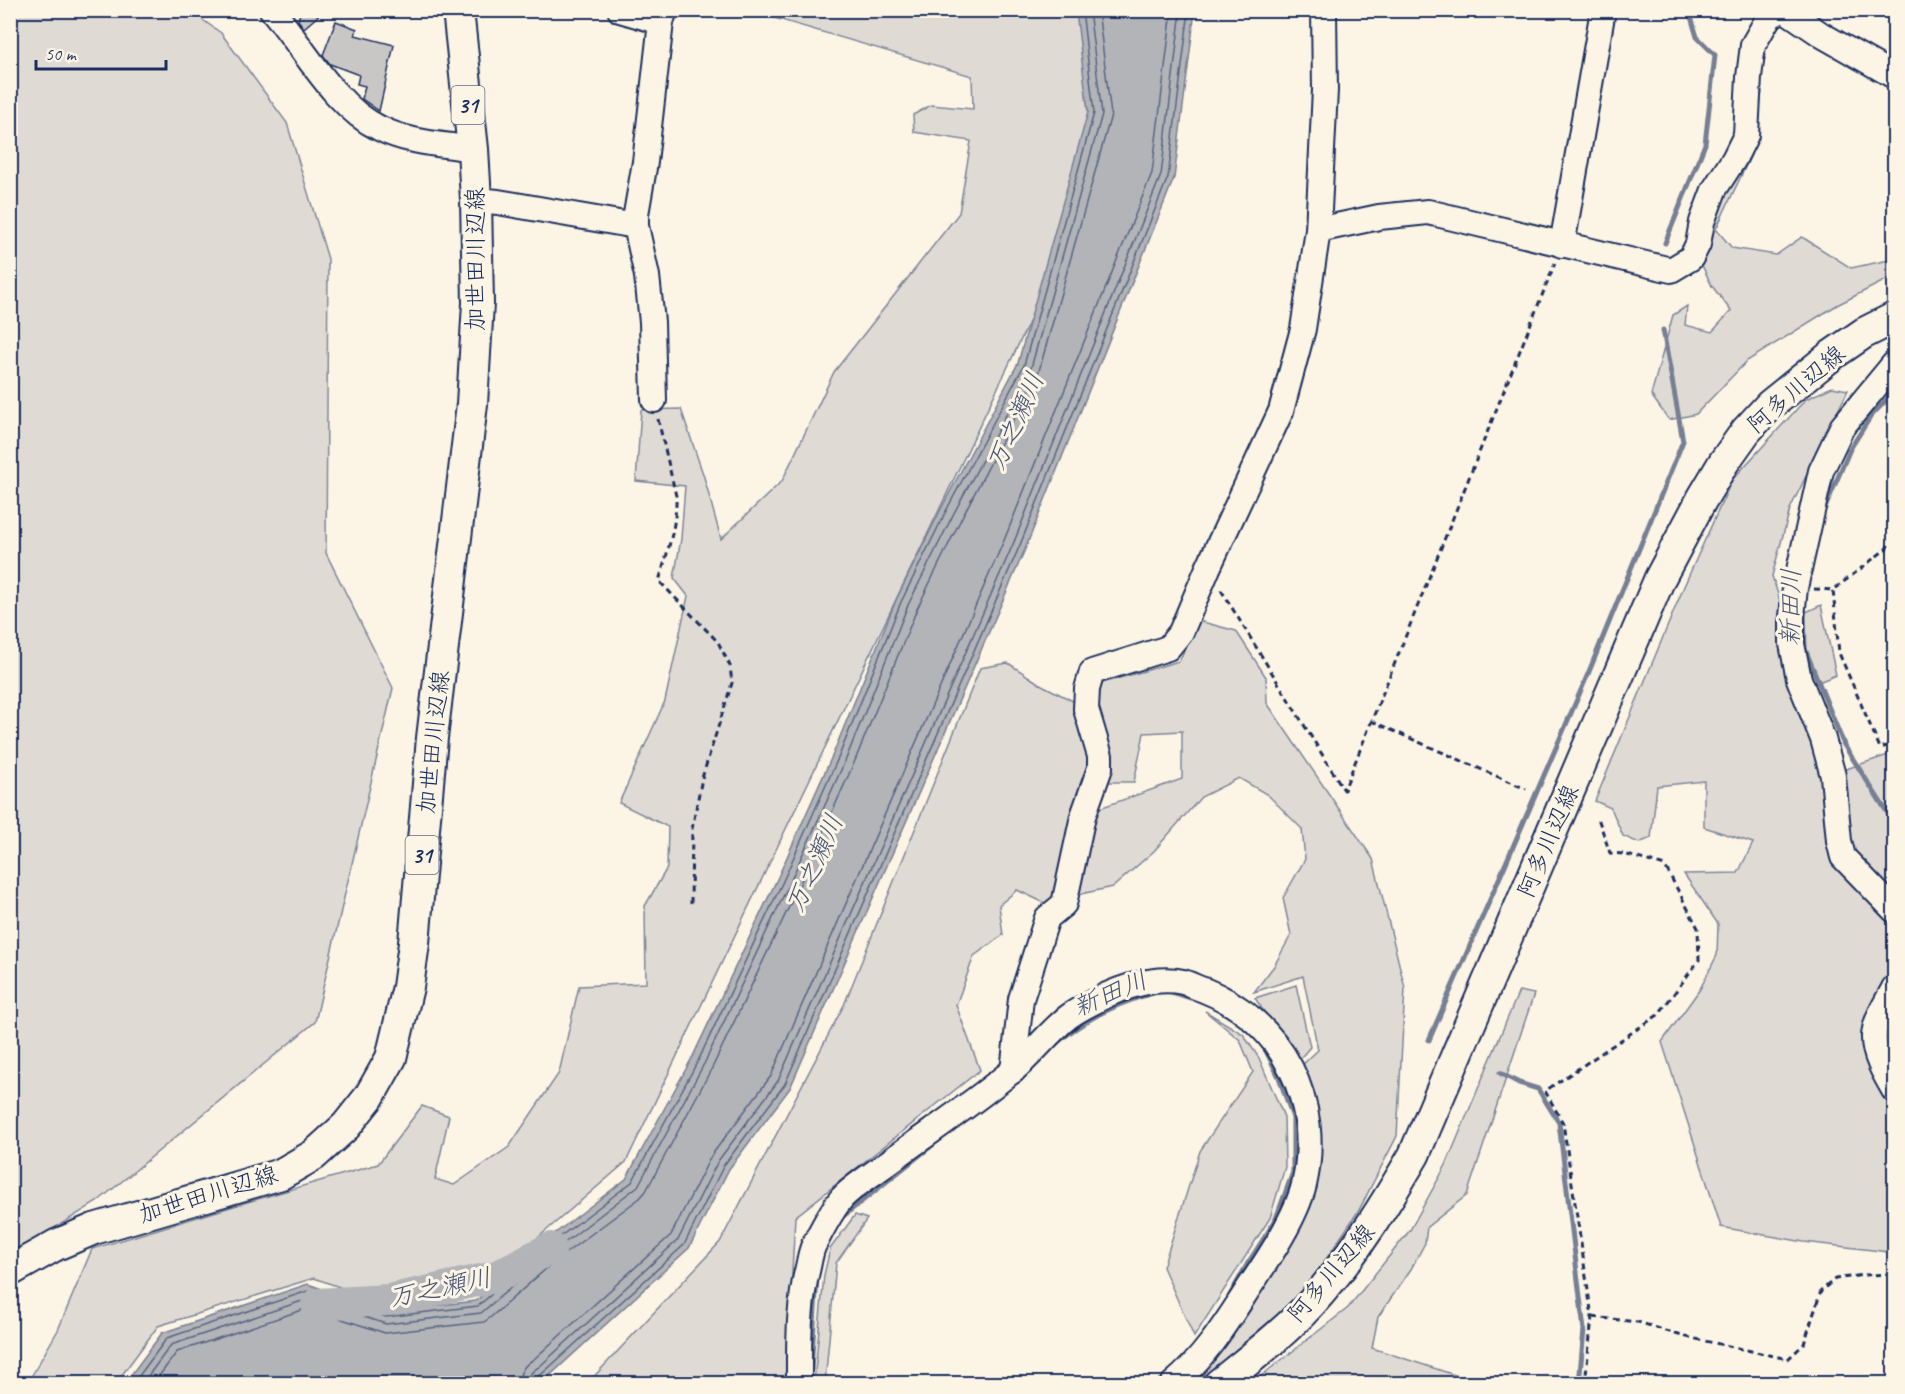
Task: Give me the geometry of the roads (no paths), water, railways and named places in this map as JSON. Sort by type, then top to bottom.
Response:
[{"type":"main road","name":"加世田川辺線","points":[[10,1270],[94,1228],[281,1174],[314,1155],[346,1126],[369,1098],[391,1058],[408,987],[414,943],[432,738],[472,404],[478,303],[476,200],[473,149],[458,10]]},
{"type":"main road","name":"阿多川辺線","points":[[1219,1383],[1286,1327],[1320,1294],[1356,1249],[1384,1207],[1413,1155],[1660,578],[1724,462],[1746,431],[1770,405],[1832,354],[1864,333],[1894,318]]},
{"type":"street","points":[[272,10],[329,85],[352,111],[380,129],[412,140],[473,149]]},
{"type":"street","points":[[620,10],[663,16],[645,162],[636,214],[652,322],[654,400]]},
{"type":"street","points":[[1013,1071],[1020,999],[1047,918],[1064,904],[1083,816],[1100,768],[1100,756],[1086,709],[1087,689],[1092,672],[1168,648],[1181,632],[1281,411],[1303,329],[1318,230],[1325,90],[1324,10]]},
{"type":"street","points":[[1562,245],[1603,10]]},
{"type":"street","points":[[1318,230],[1379,218],[1428,212],[1671,270],[1690,258],[1698,244],[1702,222],[1714,190],[1746,135],[1753,45],[1769,17],[1791,13],[1822,35],[1894,76]]},
{"type":"street","points":[[476,200],[636,226]]},
{"type":"street","points":[[1894,364],[1842,427],[1821,471],[1795,588],[1792,616],[1792,644],[1799,679],[1823,739],[1833,776],[1839,841],[1843,857],[1894,910]]},
{"type":"street","points":[[799,1383],[799,1315],[804,1280],[814,1244],[843,1197],[1013,1071],[1069,1016],[1100,998],[1139,984],[1160,981],[1183,982],[1215,994],[1240,1008],[1273,1039],[1286,1058],[1300,1088],[1307,1119],[1308,1147],[1304,1186],[1289,1222],[1221,1330],[1205,1351],[1173,1383]]},
{"type":"street","points":[[1894,988],[1880,1016],[1874,1036],[1876,1052],[1894,1090]]},
{"type":"water","points":[[1076,11],[1195,11],[1174,178],[1026,547],[790,1088],[729,1169],[689,1248],[546,1379],[534,1383],[125,1383],[162,1333],[308,1284],[386,1311],[476,1301],[541,1244],[626,1179],[693,1056],[778,877],[833,754],[896,600],[1018,363],[1088,112]]},
{"type":"waterway","points":[[1665,243],[1705,144],[1715,55],[1697,37],[1689,10]]},
{"type":"waterway","points":[[1429,1040],[1588,674],[1683,441],[1663,330]]},
{"type":"waterway","name":"新田川","points":[[1825,508],[1850,449],[1871,416],[1894,392]]},
{"type":"waterway","name":"新田川","points":[[1804,608],[1805,649],[1844,745],[1894,823]]},
{"type":"waterway","name":"新田川","points":[[1059,1041],[1105,1011],[1157,992]]},
{"type":"waterway","name":"新田川","points":[[1172,992],[1194,999]]},
{"type":"waterway","name":"新田川","points":[[1229,1297],[1275,1221],[1293,1172],[1293,1118],[1279,1077],[1264,1047]]},
{"type":"waterway","points":[[1500,1073],[1519,1083],[1538,1089],[1559,1123],[1584,1330],[1579,1384]]},
{"type":"waterway","name":"新田川","points":[[842,1217],[945,1135]]},
{"type":"waterway","name":"万之瀬川","points":[[317,1304],[389,1300],[495,1277],[551,1248]]},
{"type":"waterway","name":"新田川","points":[[811,1370],[817,1277]]},
{"type":"waterway","name":"新田川","points":[[1156,1384],[1168,1374]]}]
